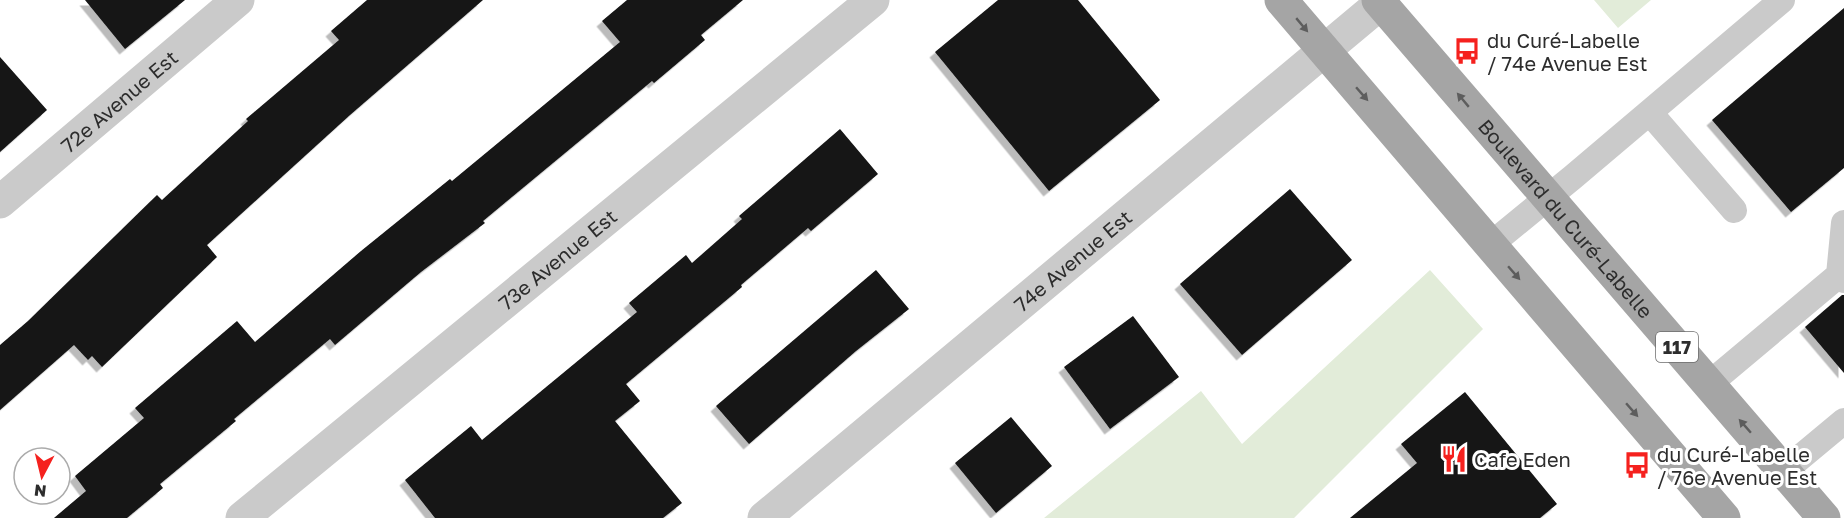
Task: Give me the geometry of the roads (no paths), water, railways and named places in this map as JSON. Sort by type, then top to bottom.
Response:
[{"type":"main road","points":[[1281,0],[1724,518]]},
{"type":"main road","name":"Boulevard du Curé-Labelle","points":[[1379,2],[1824,518]]},
{"type":"street","name":"72e Avenue Est","points":[[0,202],[238,0]]},
{"type":"street","name":"73e Avenue Est","points":[[242,518],[873,0]]},
{"type":"street","name":"74e Avenue Est","points":[[764,518],[1379,2]]},
{"type":"lane","points":[[1490,245],[1782,0]]},
{"type":"lane","points":[[1650,113],[1734,210]]},
{"type":"lane","points":[[1709,384],[1842,278],[1844,223]]},
{"type":"lane","points":[[1784,471],[1844,421]]},
{"type":"place","name":"du Curé-Labelle / 74e Avenue Est","points":[[1467,51]]},
{"type":"place","name":"Cafe Eden","points":[[1454,459]]},
{"type":"place","name":"du Curé-Labelle / 76e Avenue Est","points":[[1637,465]]}]
